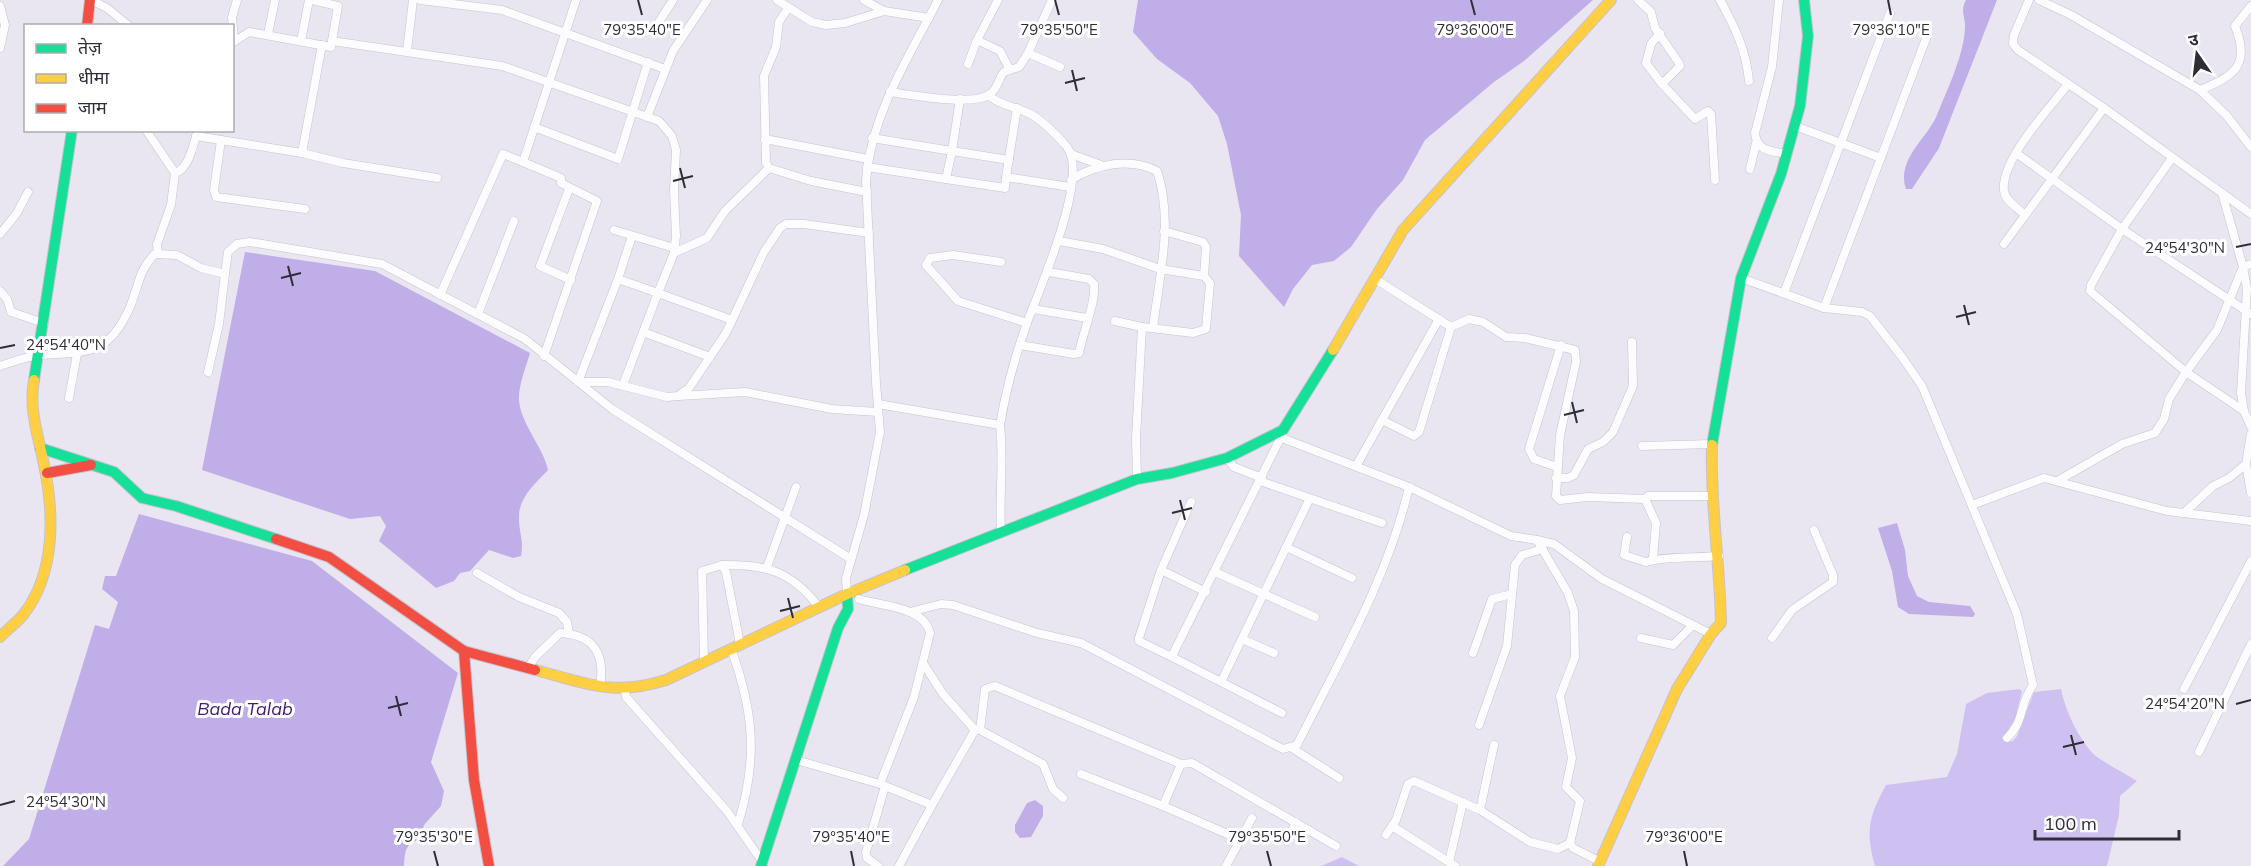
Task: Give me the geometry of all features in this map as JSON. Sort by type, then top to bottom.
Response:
[{"type":"main road","points":[[87,24],[91,0]]},
{"type":"main road","points":[[40,448],[114,472],[142,498],[176,506],[329,557],[464,651],[600,687],[625,690],[666,680],[847,594],[860,594],[1000,532],[1137,479],[1227,458],[1282,434],[1403,230],[1611,0]]},
{"type":"main road","points":[[1599,864],[1625,810],[1660,723],[1711,634],[1721,623],[1719,556],[1713,496],[1713,444],[1741,278],[1787,154],[1795,126],[1808,36],[1806,0]]},
{"type":"main road","points":[[2,634],[23,617],[34,601],[46,572],[52,522],[47,473],[31,408],[72,132]]},
{"type":"main road","points":[[47,473],[94,464]]},
{"type":"main road","points":[[762,863],[838,628],[848,609],[847,594]]},
{"type":"main road","points":[[464,651],[474,780],[489,866]]},
{"type":"street","points":[[91,0],[126,24]]},
{"type":"street","points":[[232,24],[237,0]]},
{"type":"street","points":[[268,34],[274,0]]},
{"type":"street","points":[[234,41],[249,32],[331,47],[339,3],[310,0],[301,41]]},
{"type":"street","points":[[407,51],[413,0]]},
{"type":"street","points":[[420,0],[502,10],[665,69]]},
{"type":"street","points":[[523,162],[576,0]]},
{"type":"street","points":[[657,25],[673,0]]},
{"type":"street","points":[[647,117],[673,51],[707,0]]},
{"type":"street","points":[[777,0],[812,22],[826,25],[845,23],[884,11]]},
{"type":"street","points":[[864,0],[884,11],[929,18]]},
{"type":"street","points":[[847,594],[846,578],[864,515],[880,432],[867,192],[868,163],[872,138],[890,92],[938,0]]},
{"type":"street","points":[[969,64],[977,40],[998,0]]},
{"type":"street","points":[[890,92],[931,99],[988,96],[996,88],[1004,72],[1018,67],[1028,53],[1052,0]]},
{"type":"street","points":[[1638,0],[1651,12],[1655,28],[1680,66],[1662,84]]},
{"type":"street","points":[[1720,0],[1741,39],[1747,56],[1749,81]]},
{"type":"street","points":[[1750,169],[1756,143],[1755,134],[1772,67],[1779,0]]},
{"type":"street","points":[[2029,0],[2014,35],[2013,44],[2018,50],[2104,108],[2251,214]]},
{"type":"street","points":[[2039,0],[2071,15],[2200,90],[2227,116],[2251,147]]},
{"type":"street","points":[[0,6],[5,25],[0,48]]},
{"type":"street","points":[[2200,90],[2233,76],[2240,66],[2244,48],[2235,26],[2251,6]]},
{"type":"street","points":[[769,168],[765,140],[764,76],[776,47],[779,22],[788,8]]},
{"type":"street","points":[[1784,293],[1890,14]]},
{"type":"street","points":[[1660,33],[1651,44],[1646,63],[1695,119],[1708,111],[1711,114],[1715,180]]},
{"type":"street","points":[[1824,308],[1927,36]]},
{"type":"street","points":[[332,40],[502,66],[635,112],[659,122],[672,136],[676,150],[674,250],[623,385]]},
{"type":"street","points":[[977,40],[1000,51],[1010,70]]},
{"type":"street","points":[[303,153],[322,45]]},
{"type":"street","points":[[1028,53],[1060,67]]},
{"type":"street","points":[[534,127],[618,159],[635,112],[648,62]]},
{"type":"street","points":[[2025,215],[2007,199],[2004,191],[2007,169],[2016,153],[2068,84]]},
{"type":"street","points":[[988,96],[1040,119],[1071,154],[1074,161],[1059,241],[1049,272],[1027,323],[1007,389],[1000,425],[1003,450],[999,488],[1000,532]]},
{"type":"street","points":[[946,179],[960,99]]},
{"type":"street","points":[[765,140],[946,179],[1005,188],[1017,108]]},
{"type":"street","points":[[2004,244],[2104,108]]},
{"type":"street","points":[[1795,126],[1881,158]]},
{"type":"street","points":[[147,132],[174,173],[171,205],[157,243],[158,254]]},
{"type":"street","points":[[174,173],[186,163],[197,133],[221,140],[303,153],[343,164],[437,178]]},
{"type":"street","points":[[872,138],[1009,159]]},
{"type":"street","points":[[221,140],[214,190],[216,197],[305,209]]},
{"type":"street","points":[[1756,143],[1760,148],[1787,154]]},
{"type":"street","points":[[2016,153],[2122,229],[2249,313]]},
{"type":"street","points":[[440,295],[503,154],[561,178],[561,183],[569,189],[597,201],[544,356]]},
{"type":"street","points":[[1071,154],[1102,166]]},
{"type":"street","points":[[2172,158],[2122,229],[2091,285],[2090,291],[2093,297],[2186,372],[2244,411]]},
{"type":"street","points":[[1006,177],[1070,183],[1088,169],[1102,166],[1145,165],[1157,171],[1162,184],[1164,231],[1153,328]]},
{"type":"street","points":[[614,230],[674,250],[707,238],[725,211],[769,168]]},
{"type":"street","points":[[769,168],[811,181],[867,192]]},
{"type":"street","points":[[569,189],[540,266],[571,280]]},
{"type":"street","points":[[0,234],[17,213],[28,192]]},
{"type":"street","points":[[2222,193],[2247,266],[2249,313],[2241,393],[2244,411],[2251,428]]},
{"type":"street","points":[[478,314],[514,221]]},
{"type":"street","points":[[678,396],[689,387],[710,357],[732,320],[773,237],[786,224],[804,224],[869,233]]},
{"type":"street","points":[[1164,231],[1203,242],[1206,248],[1204,276]]},
{"type":"street","points":[[578,382],[632,236]]},
{"type":"street","points":[[1059,241],[1103,249],[1161,268],[1204,276],[1210,283],[1206,330],[1193,333],[1142,327],[1115,321]]},
{"type":"street","points":[[208,372],[228,252],[237,244],[250,242],[382,264],[525,339],[622,415],[851,559]]},
{"type":"street","points":[[0,366],[39,355],[77,354],[99,348],[114,333],[129,309],[146,262],[158,254],[177,255],[201,268],[225,274]]},
{"type":"street","points":[[1001,262],[946,254],[930,258],[926,265],[964,304],[1027,323]]},
{"type":"street","points":[[2059,480],[2122,444],[2155,433],[2164,420],[2169,399],[2217,330],[2247,266]]},
{"type":"street","points":[[1020,345],[1079,353],[1095,294],[1092,280],[1049,272]]},
{"type":"street","points":[[1741,278],[1824,308],[1855,309],[1870,316],[1922,386],[2017,614],[2033,685],[2026,695],[2020,725],[2007,738]]},
{"type":"street","points":[[618,279],[732,320]]},
{"type":"street","points":[[1375,279],[1451,327]]},
{"type":"street","points":[[0,291],[7,299],[11,312],[44,323]]},
{"type":"street","points":[[1033,309],[1087,318]]},
{"type":"street","points":[[1356,466],[1439,319]]},
{"type":"street","points":[[1451,327],[1469,320],[1483,322],[1506,337],[1571,347],[1577,356],[1560,435],[1554,491],[1560,500],[1588,497],[1645,499],[1652,495],[1713,496]]},
{"type":"street","points":[[1137,479],[1142,327]]},
{"type":"street","points":[[1382,420],[1413,436],[1419,432],[1451,327]]},
{"type":"street","points":[[643,332],[710,357]]},
{"type":"street","points":[[1556,478],[1568,478],[1574,475],[1588,448],[1603,442],[1612,432],[1633,386],[1632,342]]},
{"type":"street","points":[[1557,467],[1534,459],[1529,449],[1561,345]]},
{"type":"street","points":[[69,398],[77,354]]},
{"type":"street","points":[[578,382],[623,385],[668,397],[745,392],[832,409],[878,408],[1000,425]]},
{"type":"street","points":[[1174,658],[1282,434],[1409,487],[1498,531],[1511,536],[1554,544],[1596,575],[1711,634]]},
{"type":"street","points":[[2251,434],[2246,464],[2251,493]]},
{"type":"street","points":[[1642,446],[1713,444]]},
{"type":"street","points":[[1227,458],[1234,467],[1261,480],[1309,500],[1382,523]]},
{"type":"street","points":[[2184,513],[2213,486],[2229,478],[2246,464]]},
{"type":"street","points":[[1972,505],[2038,479],[2059,480],[2157,508],[2251,521]]},
{"type":"street","points":[[767,567],[786,520],[796,487]]},
{"type":"street","points":[[910,612],[940,604],[952,605],[1037,633],[1081,643],[1282,749],[1292,747],[1297,745],[1384,566],[1402,516],[1409,487]]},
{"type":"street","points":[[1645,499],[1656,524],[1653,558]]},
{"type":"street","points":[[1222,680],[1309,500]]},
{"type":"street","points":[[1191,502],[1161,570],[1139,641],[1222,680],[1282,713]]},
{"type":"street","points":[[1772,638],[1792,610],[1833,582],[1833,575],[1814,530]]},
{"type":"street","points":[[1627,537],[1624,555],[1646,562],[1653,558],[1677,560],[1719,556]]},
{"type":"street","points":[[1538,540],[1568,593],[1574,611],[1575,657],[1560,696],[1572,758],[1566,787],[1580,801],[1570,843],[1573,848],[1599,864]]},
{"type":"street","points":[[1286,547],[1352,578]]},
{"type":"street","points":[[1479,725],[1505,653],[1517,559],[1543,549]]},
{"type":"street","points":[[2184,689],[2251,561]]},
{"type":"street","points":[[722,565],[744,682],[753,747],[750,782],[738,824]]},
{"type":"street","points":[[704,662],[700,577],[702,571],[722,565],[767,567],[783,575],[819,607]]},
{"type":"street","points":[[1161,570],[1206,592]]},
{"type":"street","points":[[1215,572],[1315,617]]},
{"type":"street","points":[[477,573],[519,597],[559,613],[567,622],[569,634]]},
{"type":"street","points":[[848,609],[860,594],[910,612],[928,626],[930,633],[914,697],[882,785],[866,852],[867,858],[878,866]]},
{"type":"street","points":[[1473,653],[1492,599],[1512,594]]},
{"type":"street","points":[[1641,638],[1673,645],[1692,626]]},
{"type":"street","points":[[528,668],[535,657],[560,633],[569,634],[585,640],[598,651],[603,670],[600,687]]},
{"type":"street","points":[[1242,639],[1274,653]]},
{"type":"street","points":[[2199,752],[2251,644]]},
{"type":"street","points":[[922,663],[943,694],[977,730],[1043,764],[1053,789],[1064,798]]},
{"type":"street","points":[[899,866],[977,730],[985,689],[995,686],[1181,764],[1192,763],[1336,846]]},
{"type":"street","points":[[625,690],[626,698],[738,824],[762,863]]},
{"type":"street","points":[[1480,810],[1494,745]]},
{"type":"street","points":[[1292,747],[1339,778]]},
{"type":"street","points":[[796,760],[882,785],[932,805]]},
{"type":"street","points":[[1163,806],[1181,764]]},
{"type":"street","points":[[1081,774],[1239,839]]},
{"type":"street","points":[[1386,835],[1392,826],[1408,784],[1414,781],[1480,810],[1530,842],[1558,849],[1570,843]]},
{"type":"street","points":[[1392,826],[1452,864],[1455,826],[1463,802]]},
{"type":"street","points":[[1227,866],[1239,839],[1252,818]]},
{"type":"street","points":[[1287,841],[1296,822]]},
{"type":"shaded area","points":[[2019,689],[2022,691],[2015,720],[2002,738],[2005,742],[2013,741],[2017,736],[2034,692],[2061,689],[2074,726],[2091,751],[2137,781],[2120,796],[2119,815],[2107,866],[1875,866],[1870,843],[1870,824],[1886,785],[1947,777],[1957,754],[1966,704],[1987,693]]},
{"type":"shaded area","points":[[1342,857],[1359,866],[1321,866]]},
{"type":"water","points":[[1138,0],[1593,0],[1524,61],[1494,82],[1425,140],[1403,180],[1377,209],[1351,247],[1334,261],[1312,265],[1293,289],[1284,307],[1239,256],[1241,215],[1227,144],[1218,116],[1190,83],[1157,59],[1133,32]]},
{"type":"water","points":[[1966,0],[1997,0],[1939,148],[1912,189],[1906,189],[1905,168],[1937,115],[1959,59],[1964,37],[1963,10]]},
{"type":"water","points":[[245,252],[375,271],[530,353],[521,383],[519,400],[524,418],[542,452],[548,470],[528,492],[521,504],[519,518],[521,556],[513,558],[489,550],[470,571],[460,573],[454,581],[436,588],[379,541],[386,526],[380,516],[350,519],[202,470]]},
{"type":"water","name":"Bada Talab","points":[[139,514],[312,561],[458,673],[431,762],[444,791],[441,806],[424,825],[421,839],[407,848],[404,866],[3,866],[29,839],[95,625],[109,629],[118,602],[102,589],[105,576],[116,576]]},
{"type":"water","points":[[1897,523],[1905,550],[1908,576],[1917,596],[1929,602],[1970,606],[1975,614],[1973,617],[1909,614],[1898,607],[1892,571],[1878,528]]},
{"type":"water","points":[[1035,800],[1043,806],[1043,816],[1031,837],[1020,838],[1015,832],[1015,825],[1027,803]]},
{"type":"traffic: fast","points":[[1712,445],[1741,278],[1781,174],[1800,106],[1808,36],[1804,0]]},
{"type":"traffic: fast","points":[[34,380],[72,132]]},
{"type":"traffic: fast","points":[[905,570],[1137,479],[1172,473],[1227,458],[1283,430],[1333,350]]},
{"type":"traffic: fast","points":[[40,448],[114,472],[142,498],[176,506],[276,539]]},
{"type":"traffic: fast","points":[[761,866],[838,628],[848,609],[847,594]]},
{"type":"traffic: slow","points":[[1333,350],[1403,230],[1611,0]]},
{"type":"traffic: slow","points":[[0,637],[23,615],[34,598],[42,580],[50,540],[47,479],[33,410],[34,380]]},
{"type":"traffic: slow","points":[[1598,866],[1677,689],[1711,634],[1721,623],[1712,489],[1712,445]]},
{"type":"traffic: slow","points":[[535,670],[615,688],[647,685],[666,680],[847,594],[905,570]]},
{"type":"traffic: jam","points":[[87,24],[90,0]]},
{"type":"traffic: jam","points":[[47,473],[91,465]]},
{"type":"traffic: jam","points":[[276,539],[329,557],[464,651],[535,670]]},
{"type":"traffic: jam","points":[[464,651],[474,780],[489,866]]}]
